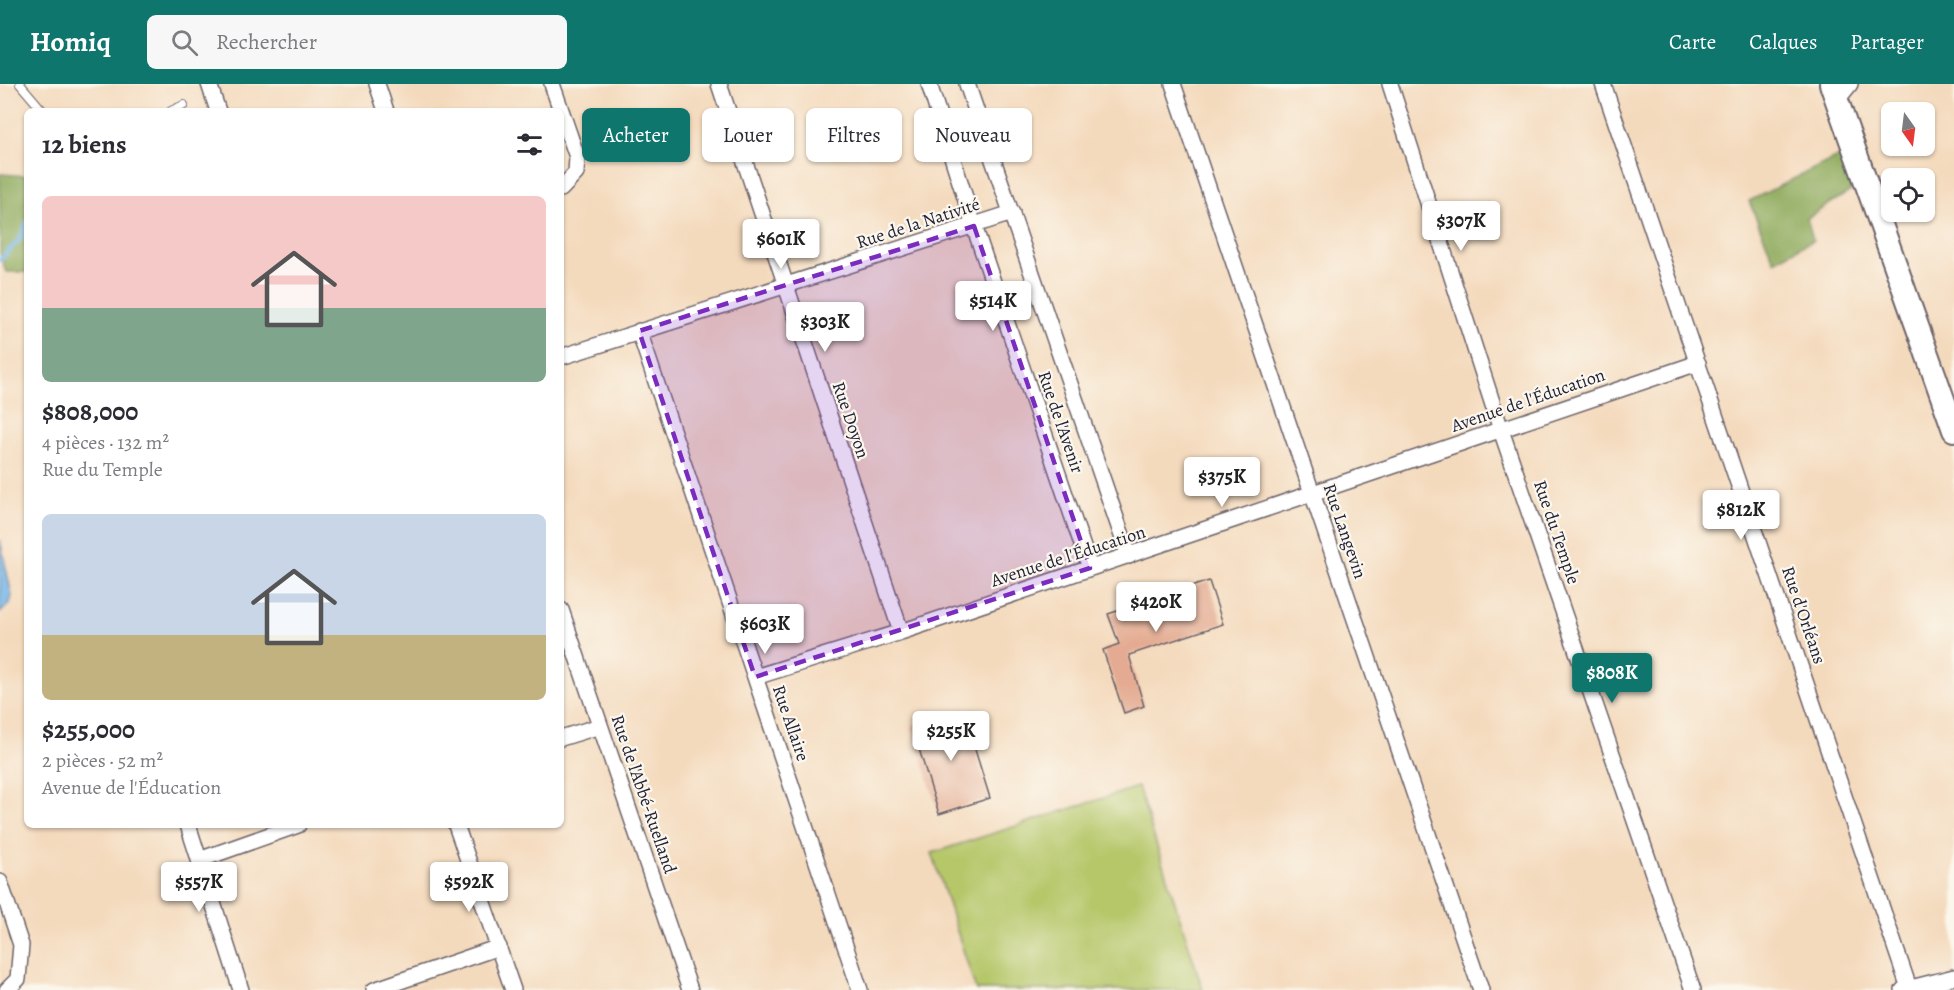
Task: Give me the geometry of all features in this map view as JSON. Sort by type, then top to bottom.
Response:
[{"type":"street","points":[[209,84],[217,108]]},
{"type":"street","points":[[377,84],[385,108]]},
{"type":"street","points":[[552,84],[560,108]]},
{"type":"street","name":"Rue Doyon","points":[[719,84],[901,632]]},
{"type":"street","name":"Rue de l'Avenir","points":[[929,84],[974,226],[1090,568]]},
{"type":"street","name":"Rue de l'Avenir","points":[[967,84],[1129,556]]},
{"type":"street","name":"Rue Langevin","points":[[1173,84],[1481,990]]},
{"type":"street","name":"Rue du Temple","points":[[1390,84],[1501,430],[1692,990]]},
{"type":"street","name":"Rue d'Orléans","points":[[1603,84],[1907,989]]},
{"type":"street","points":[[1839,89],[1954,430]]},
{"type":"street","points":[[564,119],[577,157],[576,173],[564,186]]},
{"type":"street","name":"Rue de la Nativité","points":[[564,354],[1012,213]]},
{"type":"street","name":"Rue Allaire","points":[[639,331],[860,990]]},
{"type":"street","name":"Avenue de l'Éducation","points":[[755,678],[901,632],[1312,495],[1698,363]]},
{"type":"street","name":"Rue de l'Abbé-Ruelland","points":[[564,619],[690,990]]},
{"type":"street","points":[[564,737],[600,726]]},
{"type":"street","points":[[189,828],[241,990]]},
{"type":"street","points":[[199,860],[290,828]]},
{"type":"street","points":[[457,828],[513,990]]},
{"type":"street","points":[[0,882],[21,945],[18,979],[7,990]]},
{"type":"street","points":[[374,990],[498,947]]},
{"type":"street","points":[[1907,989],[1954,977]]},
{"type":"lane","points":[[20,84],[40,108]]},
{"type":"lane","points":[[178,108],[184,105]]},
{"type":"highlighted area","points":[[974,226],[1090,568],[755,677],[639,331]]},
{"type":"green space","points":[[1847,152],[1857,187],[1807,218],[1813,240],[1774,261],[1749,201]]},
{"type":"green space","points":[[0,174],[24,176],[24,272],[6,272],[0,254]]},
{"type":"green space","points":[[1138,787],[1203,990],[976,990],[932,853]]},
{"type":"water","points":[[0,540],[12,596],[10,603],[0,613]]},
{"type":"building","points":[[1209,581],[1223,624],[1129,655],[1144,706],[1124,713],[1103,650],[1119,644],[1108,614]]},
{"type":"building","points":[[963,711],[990,798],[939,814],[912,726]]},
{"type":"waterway","points":[[0,260],[20,239],[24,229]]}]
